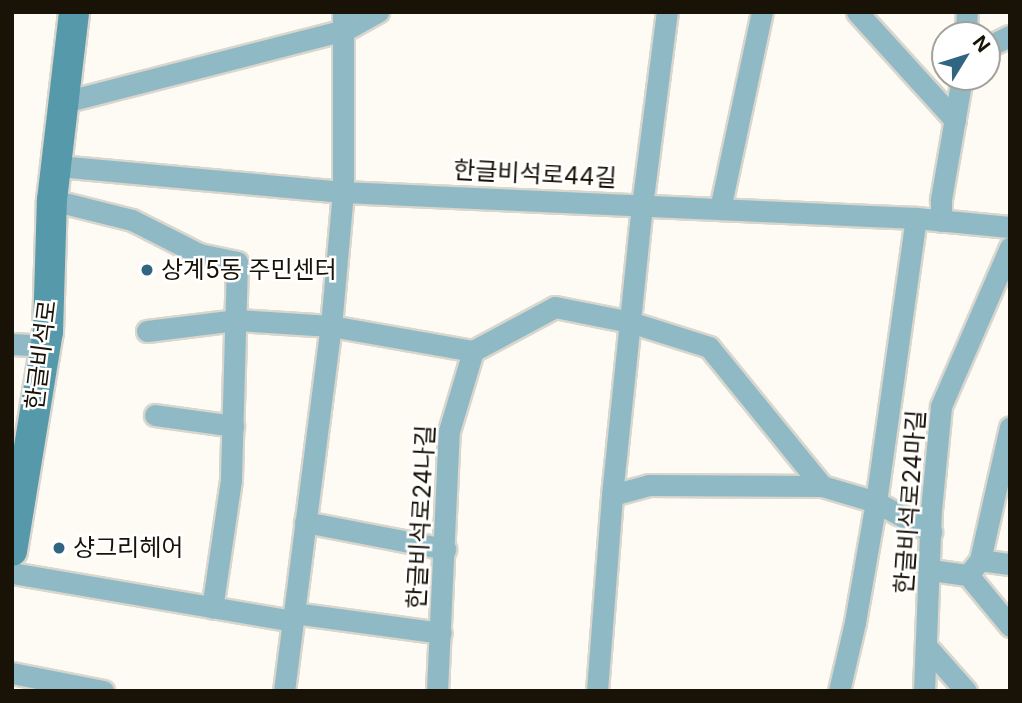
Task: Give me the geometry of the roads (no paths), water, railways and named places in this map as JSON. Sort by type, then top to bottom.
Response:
[{"type":"main road","name":"한글비석로","points":[[12,551],[46,345],[52,200],[74,12]]},
{"type":"street","points":[[64,102],[378,12]]},
{"type":"street","points":[[598,690],[612,495],[642,206],[667,12]]},
{"type":"street","points":[[720,209],[762,12]]},
{"type":"street","points":[[857,12],[955,120]]},
{"type":"street","points":[[284,691],[331,326],[343,192],[344,21]]},
{"type":"street","points":[[942,220],[941,199],[960,91]]},
{"type":"street","name":"한글비석로44길","points":[[58,166],[343,192],[916,218],[1010,228]]},
{"type":"street","points":[[52,200],[132,220],[199,254],[237,262],[231,480],[212,607]]},
{"type":"street","points":[[839,691],[855,622],[876,502],[916,218]]},
{"type":"street","name":"한글비석로24마길","points":[[924,691],[931,532],[941,406],[1010,247]]},
{"type":"street","points":[[147,331],[237,320],[331,326],[473,351],[555,307],[630,321],[709,346],[822,486]]},
{"type":"street","points":[[12,344],[46,345]]},
{"type":"street","name":"한글비석로24나길","points":[[437,691],[449,431],[473,351]]},
{"type":"street","points":[[155,415],[233,426]]},
{"type":"street","points":[[1010,427],[974,568],[1010,626]]},
{"type":"street","points":[[612,495],[649,485],[822,486],[876,502],[931,532]]},
{"type":"street","points":[[305,522],[445,549]]},
{"type":"street","points":[[931,570],[1010,564]]},
{"type":"street","points":[[12,573],[212,607],[441,633]]},
{"type":"street","points":[[927,647],[966,691]]},
{"type":"street","points":[[12,673],[103,691]]},
{"type":"place","name":"상계5동 주민센터","points":[[147,270]]},
{"type":"place","name":"샹그리헤어","points":[[59,548]]}]
